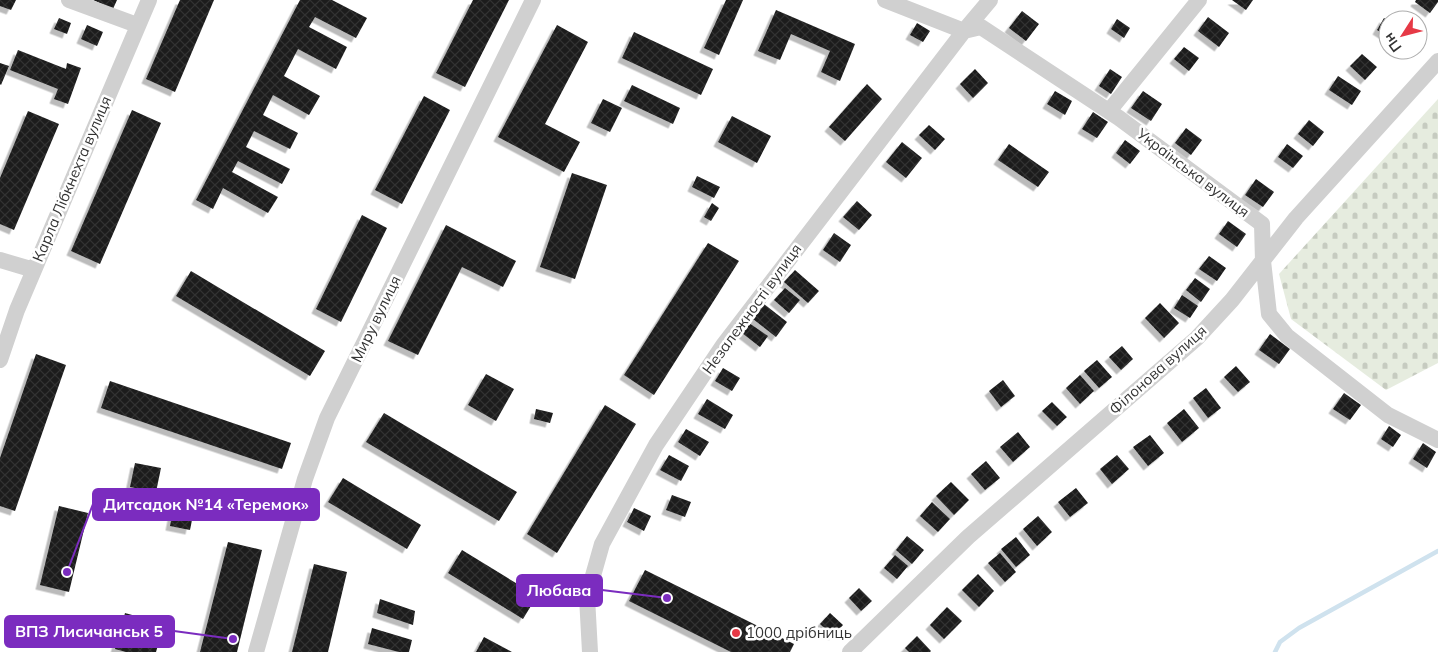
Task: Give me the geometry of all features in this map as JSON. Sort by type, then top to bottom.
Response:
[{"type":"street","points":[[69,0],[137,25]]},
{"type":"street","name":"Карла Лібкнехта вулиця","points":[[0,360],[17,310],[149,0]]},
{"type":"street","name":"Миру вулиця","points":[[256,652],[305,479],[327,418],[533,0]]},
{"type":"street","name":"Українська вулиця","points":[[885,0],[964,31],[981,27],[1109,112],[1262,224],[1263,261],[1269,314],[1287,336],[1388,415],[1438,440]]},
{"type":"street","name":"Незалежності вулиця","points":[[590,652],[587,597],[602,544],[656,445],[740,322],[964,31],[990,0]]},
{"type":"street","points":[[1109,112],[1199,0]]},
{"type":"street","name":"Філонова вулиця","points":[[850,652],[968,537],[1196,338],[1232,300],[1296,218],[1438,61]]},
{"type":"street","points":[[0,260],[34,270]]},
{"type":"green space","points":[[1438,99],[1438,363],[1386,390],[1291,319],[1279,274]]},
{"type":"building","points":[[0,0],[16,0],[11,10],[0,6]]},
{"type":"building","points":[[93,0],[117,0],[113,9]]},
{"type":"building","points":[[180,0],[214,0],[175,92],[146,79]]},
{"type":"building","points":[[300,0],[332,0],[367,18],[356,38],[315,17],[309,27],[347,47],[336,69],[298,49],[284,76],[320,96],[309,115],[273,95],[263,115],[298,133],[290,149],[254,131],[246,147],[290,169],[282,184],[238,161],[232,172],[278,197],[268,213],[223,188],[213,209],[196,200]]},
{"type":"building","points":[[473,0],[509,0],[465,87],[436,73]]},
{"type":"building","points":[[726,0],[743,0],[719,55],[704,48]]},
{"type":"building","points":[[1232,0],[1253,0],[1246,10]]},
{"type":"building","points":[[1416,0],[1438,0],[1430,13],[1415,2]]},
{"type":"building","points":[[776,10],[855,44],[840,81],[821,72],[830,51],[791,34],[780,60],[758,51]]},
{"type":"building","points":[[1022,11],[1039,24],[1026,41],[1009,28]]},
{"type":"building","points":[[1208,17],[1229,33],[1219,47],[1198,31]]},
{"type":"building","points":[[59,18],[71,23],[67,34],[54,29]]},
{"type":"building","points":[[1117,19],[1130,28],[1124,38],[1111,29]]},
{"type":"building","points":[[917,23],[930,31],[923,42],[910,35]]},
{"type":"building","points":[[87,25],[103,32],[97,46],[81,39]]},
{"type":"building","points":[[557,25],[588,42],[545,124],[580,142],[564,172],[498,137]]},
{"type":"building","points":[[634,32],[713,69],[701,95],[622,58]]},
{"type":"building","points":[[1184,47],[1199,58],[1189,71],[1174,59]]},
{"type":"building","points":[[18,50],[66,69],[67,63],[81,68],[68,104],[54,99],[58,89],[10,70]]},
{"type":"building","points":[[1362,54],[1377,67],[1365,80],[1350,66]]},
{"type":"building","points":[[0,63],[9,66],[1,85],[0,84]]},
{"type":"building","points":[[975,69],[988,83],[973,98],[960,84]]},
{"type":"building","points":[[1110,69],[1122,77],[1111,94],[1099,86]]},
{"type":"building","points":[[1338,76],[1361,91],[1352,105],[1329,90]]},
{"type":"building","points":[[867,84],[882,99],[845,141],[829,127]]},
{"type":"building","points":[[632,85],[680,108],[673,124],[624,101]]},
{"type":"building","points":[[1055,91],[1072,101],[1065,115],[1047,104]]},
{"type":"building","points":[[1143,91],[1162,104],[1151,121],[1131,108]]},
{"type":"building","points":[[424,96],[450,110],[402,204],[375,190]]},
{"type":"building","points":[[603,99],[622,108],[610,132],[591,123]]},
{"type":"building","points":[[132,110],[161,123],[100,264],[71,251]]},
{"type":"building","points":[[28,111],[59,124],[14,230],[0,224],[0,178]]},
{"type":"building","points":[[1093,112],[1108,122],[1097,138],[1082,129]]},
{"type":"building","points":[[732,116],[771,136],[757,163],[718,142]]},
{"type":"building","points":[[1309,120],[1324,132],[1313,146],[1298,134]]},
{"type":"building","points":[[929,125],[945,139],[935,150],[919,135]]},
{"type":"building","points":[[1186,128],[1202,140],[1191,155],[1175,143]]},
{"type":"building","points":[[1125,140],[1140,151],[1130,164],[1116,153]]},
{"type":"building","points":[[902,142],[922,158],[906,178],[886,162]]},
{"type":"building","points":[[1009,144],[1049,172],[1038,187],[998,160]]},
{"type":"building","points":[[1287,144],[1303,156],[1293,168],[1278,157]]},
{"type":"building","points":[[572,173],[607,185],[575,279],[540,267]]},
{"type":"building","points":[[697,176],[720,187],[714,198],[692,187]]},
{"type":"building","points":[[1256,179],[1274,192],[1263,207],[1245,195]]},
{"type":"building","points":[[857,201],[872,215],[859,230],[843,217]]},
{"type":"building","points":[[712,203],[719,208],[711,221],[704,217]]},
{"type":"building","points":[[362,215],[387,228],[341,322],[316,309]]},
{"type":"building","points":[[1228,221],[1246,234],[1237,247],[1219,234]]},
{"type":"building","points":[[446,225],[516,261],[503,287],[462,267],[418,355],[388,341]]},
{"type":"building","points":[[834,233],[851,245],[840,262],[823,250]]},
{"type":"building","points":[[708,243],[739,261],[654,395],[624,375]]},
{"type":"building","points":[[1209,256],[1226,268],[1217,281],[1199,269]]},
{"type":"building","points":[[795,270],[819,291],[808,303],[784,282]]},
{"type":"building","points":[[191,271],[325,351],[310,376],[176,296]]},
{"type":"building","points":[[1195,278],[1210,289],[1201,302],[1186,290]]},
{"type":"building","points":[[785,288],[800,300],[789,313],[774,300]]},
{"type":"building","points":[[1182,295],[1198,306],[1190,318],[1174,308]]},
{"type":"building","points":[[1160,303],[1179,323],[1164,338],[1145,318]]},
{"type":"building","points":[[764,304],[787,322],[776,337],[753,319]]},
{"type":"building","points":[[749,323],[768,336],[760,347],[742,333]]},
{"type":"building","points":[[1270,334],[1290,349],[1279,364],[1259,350]]},
{"type":"building","points":[[1122,346],[1133,359],[1121,370],[1109,357]]},
{"type":"building","points":[[36,354],[66,365],[15,511],[0,506],[0,458]]},
{"type":"building","points":[[1097,360],[1112,377],[1099,388],[1084,371]]},
{"type":"building","points":[[1236,366],[1250,382],[1238,392],[1224,377]]},
{"type":"building","points":[[723,368],[740,378],[732,391],[715,381]]},
{"type":"building","points":[[486,374],[514,389],[496,421],[468,405]]},
{"type":"building","points":[[1080,375],[1094,391],[1080,404],[1066,388]]},
{"type":"building","points":[[1003,380],[1015,396],[1001,407],[989,391]]},
{"type":"building","points":[[110,381],[291,443],[282,469],[101,408]]},
{"type":"building","points":[[1206,388],[1221,408],[1208,418],[1193,398]]},
{"type":"building","points":[[1344,393],[1361,405],[1350,420],[1333,409]]},
{"type":"building","points":[[707,399],[733,415],[725,429],[698,414]]},
{"type":"building","points":[[1052,402],[1067,417],[1057,426],[1042,411]]},
{"type":"building","points":[[605,405],[636,424],[557,553],[527,534]]},
{"type":"building","points":[[536,409],[553,413],[550,423],[534,419]]},
{"type":"building","points":[[1184,409],[1199,428],[1182,442],[1167,423]]},
{"type":"building","points":[[384,413],[517,492],[499,521],[366,442]]},
{"type":"building","points":[[1389,426],[1401,435],[1393,447],[1381,439]]},
{"type":"building","points":[[686,429],[709,442],[700,456],[678,442]]},
{"type":"building","points":[[1018,432],[1030,447],[1013,462],[1000,447]]},
{"type":"building","points":[[1150,435],[1164,453],[1148,466],[1133,447]]},
{"type":"building","points":[[1423,443],[1436,452],[1427,468],[1413,459]]},
{"type":"building","points":[[669,455],[689,466],[681,481],[660,470]]},
{"type":"building","points":[[1117,455],[1129,469],[1112,484],[1100,469]]},
{"type":"building","points":[[986,461],[1000,478],[985,490],[971,474]]},
{"type":"building","points":[[135,463],[161,468],[156,492],[130,487]]},
{"type":"building","points":[[343,478],[421,525],[407,549],[328,502]]},
{"type":"building","points":[[951,482],[969,500],[954,515],[936,496]]},
{"type":"building","points":[[1076,488],[1088,503],[1070,517],[1058,502]]},
{"type":"building","points":[[672,495],[691,502],[685,517],[666,510]]},
{"type":"building","points":[[932,502],[950,519],[938,532],[920,516]]},
{"type":"building","points":[[59,506],[88,513],[69,592],[40,585]]},
{"type":"building","points":[[634,508],[651,516],[644,531],[627,522]]},
{"type":"building","points":[[173,511],[193,515],[190,530],[170,526]]},
{"type":"building","points":[[1038,516],[1052,532],[1037,546],[1023,529]]},
{"type":"building","points":[[907,536],[924,550],[912,564],[896,550]]},
{"type":"building","points":[[1016,537],[1030,555],[1016,567],[1001,549]]},
{"type":"building","points":[[228,542],[262,550],[237,652],[200,652]]},
{"type":"building","points":[[462,550],[537,596],[523,619],[448,573]]},
{"type":"building","points":[[1000,553],[1016,572],[1005,582],[988,563]]},
{"type":"building","points":[[895,555],[908,566],[897,579],[884,568]]},
{"type":"building","points":[[314,564],[347,572],[328,652],[292,652]]},
{"type":"building","points":[[645,570],[794,644],[790,652],[731,652],[629,601]]},
{"type":"building","points":[[978,574],[994,591],[979,607],[962,590]]},
{"type":"building","points":[[859,588],[872,601],[861,611],[849,598]]},
{"type":"building","points":[[380,599],[415,611],[413,625],[377,613]]},
{"type":"building","points":[[947,607],[962,621],[944,639],[930,625]]},
{"type":"building","points":[[125,613],[164,624],[156,652],[126,652],[115,649]]},
{"type":"building","points":[[830,613],[843,625],[833,636],[820,624]]},
{"type":"building","points":[[372,628],[412,640],[409,652],[399,652],[368,644]]},
{"type":"building","points":[[917,636],[930,652],[909,652],[905,648]]},
{"type":"building","points":[[484,637],[512,652],[476,652]]},
{"type":"waterway","points":[[1275,652],[1280,642],[1299,628],[1438,551]]},
{"type":"place","name":"Дитсадок №14 «Теремок»","points":[[67,572]]},
{"type":"place","name":"Любава","points":[[667,598]]},
{"type":"place","name":"1000 дрібниць","points":[[736,633]]},
{"type":"place","name":"ВПЗ Лисичанськ 5","points":[[233,639]]}]
